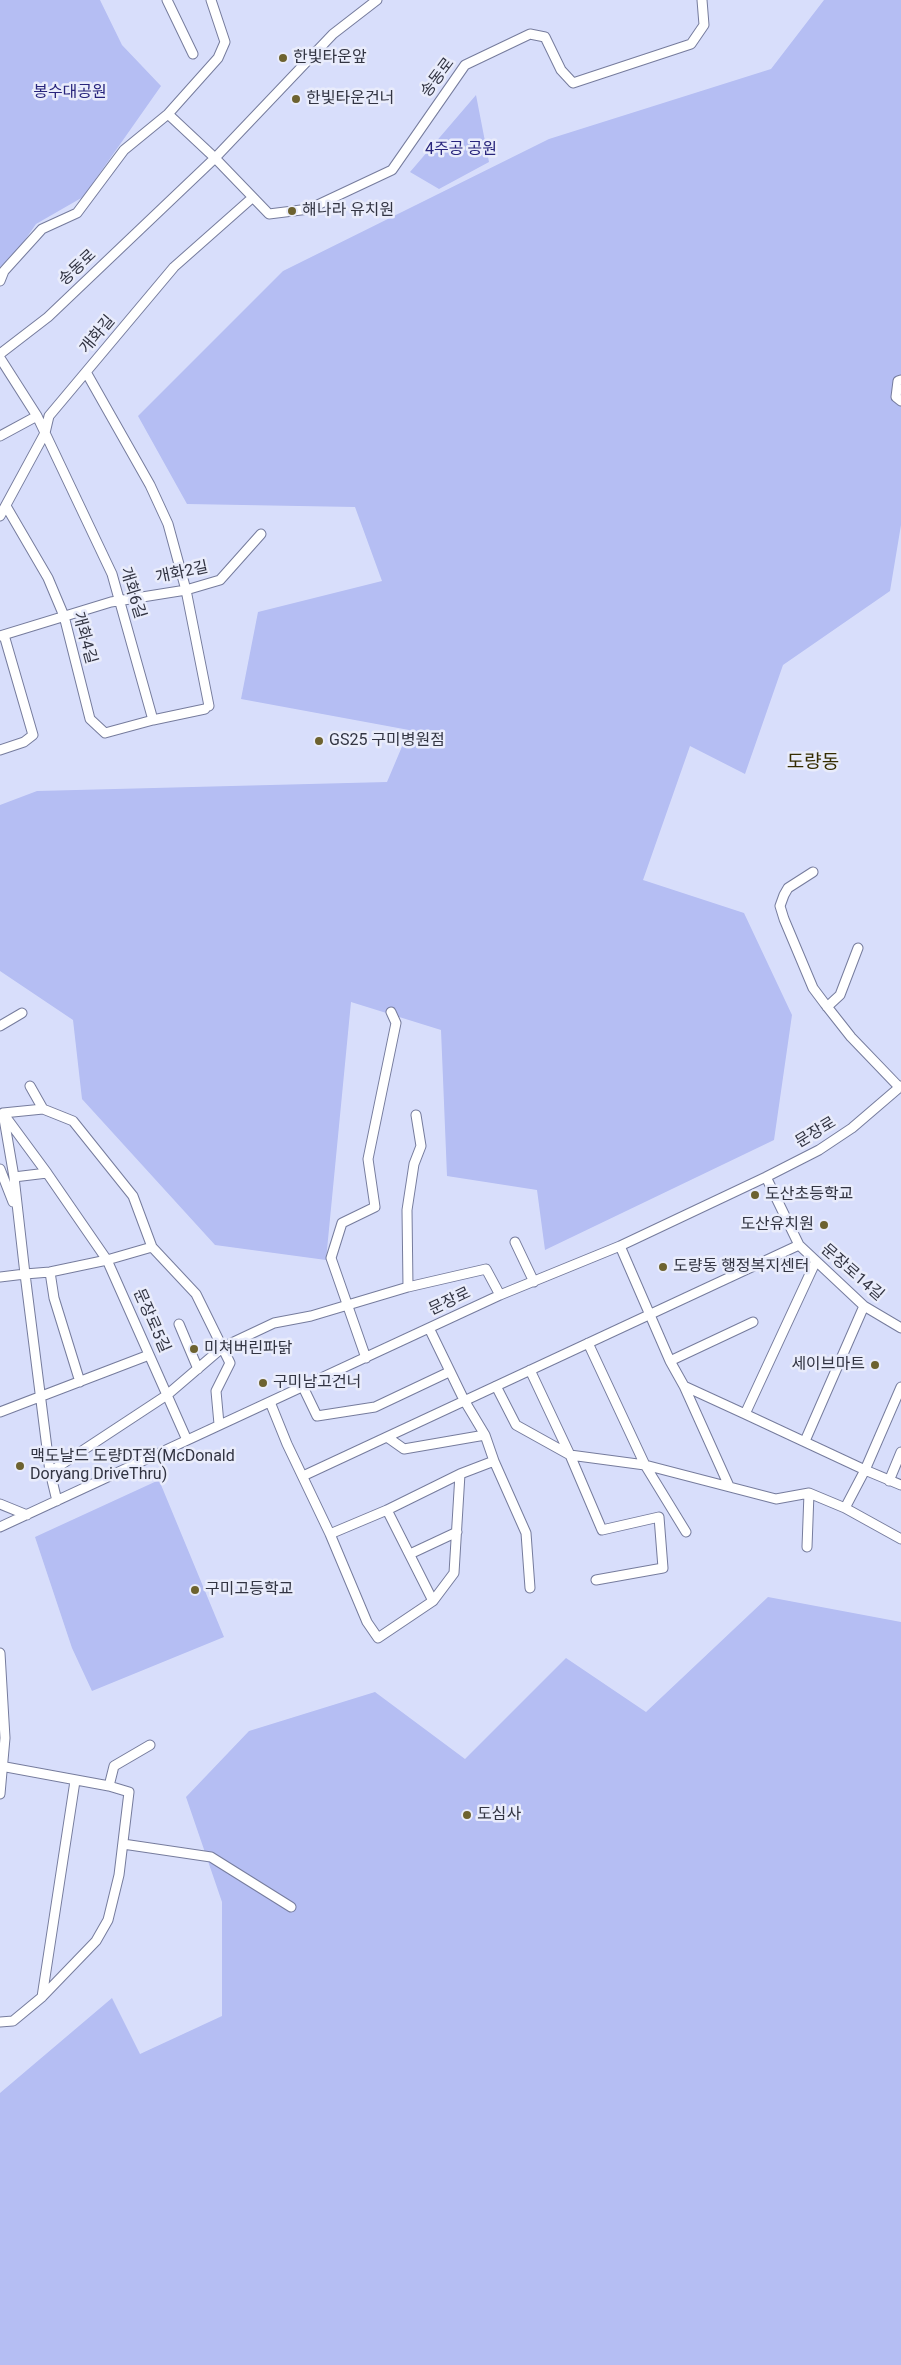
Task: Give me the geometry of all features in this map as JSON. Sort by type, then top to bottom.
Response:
[{"type":"street","points":[[167,0],[193,54]]},
{"type":"street","points":[[0,281],[4,271],[42,229],[77,213],[124,150],[168,114],[218,58],[225,42],[211,0]]},
{"type":"street","name":"송동로","points":[[0,354],[48,317],[215,158],[316,50],[333,34],[377,0]]},
{"type":"street","name":"송동로","points":[[168,114],[215,158],[269,214],[309,209],[392,170],[465,65],[530,34],[545,37],[561,70],[573,83],[691,44],[704,25],[702,0]]},
{"type":"street","name":"개화길","points":[[0,516],[45,433],[50,416],[174,267],[252,198]]},
{"type":"street","points":[[0,358],[37,416],[45,433]]},
{"type":"street","points":[[86,372],[150,485],[168,524],[186,590],[207,708],[153,720]]},
{"type":"street","points":[[901,380],[898,381],[896,397],[901,401]]},
{"type":"street","points":[[0,436],[37,416]]},
{"type":"street","name":"개화6길","points":[[45,433],[112,574],[153,720]]},
{"type":"street","name":"개화4길","points":[[6,506],[48,578],[64,616],[90,719],[105,734],[153,720]]},
{"type":"street","name":"개화2길","points":[[0,750],[24,742],[33,735],[2,636],[120,600],[186,590],[220,580],[261,534]]},
{"type":"street","points":[[813,872],[788,888],[780,906],[813,988],[851,1037],[900,1087]]},
{"type":"street","points":[[827,1008],[840,995],[858,948]]},
{"type":"street","points":[[366,1358],[331,1258],[342,1223],[375,1208],[368,1159],[396,1023],[391,1012]]},
{"type":"street","points":[[0,1026],[22,1013]]},
{"type":"street","points":[[30,1086],[43,1109]]},
{"type":"street","name":"문장로","points":[[0,1527],[500,1295],[620,1246],[766,1177],[825,1146],[852,1128],[900,1087]]},
{"type":"street","points":[[57,1501],[50,1472],[16,1209],[14,1177],[2,1112],[43,1109],[73,1121],[133,1196],[152,1246],[196,1294],[230,1363],[216,1391],[219,1424]]},
{"type":"street","name":"문장로5길","points":[[2,1112],[107,1260],[187,1440]]},
{"type":"street","points":[[408,1287],[407,1210],[414,1164],[421,1146],[416,1115]]},
{"type":"street","points":[[0,1169],[16,1209]]},
{"type":"street","points":[[14,1177],[47,1173]]},
{"type":"street","name":"문장로14길","points":[[766,1177],[799,1245],[815,1263],[864,1306],[901,1328]]},
{"type":"street","points":[[515,1242],[534,1282]]},
{"type":"street","points":[[303,1476],[799,1245]]},
{"type":"street","points":[[0,1278],[50,1272],[107,1260],[152,1246]]},
{"type":"street","points":[[620,1246],[670,1361],[684,1386],[729,1486]]},
{"type":"street","points":[[745,1414],[815,1263]]},
{"type":"street","points":[[50,1472],[167,1395],[223,1347],[274,1323],[347,1306],[408,1287],[486,1269],[500,1295]]},
{"type":"street","points":[[50,1272],[54,1298],[80,1382]]},
{"type":"street","points":[[804,1441],[864,1306]]},
{"type":"street","points":[[670,1361],[753,1322]]},
{"type":"street","points":[[179,1324],[198,1369]]},
{"type":"street","points":[[429,1328],[449,1372],[485,1435],[494,1461],[526,1533],[530,1588]]},
{"type":"street","points":[[588,1343],[645,1465],[686,1532]]},
{"type":"street","points":[[0,1412],[149,1355]]},
{"type":"street","points":[[530,1370],[602,1530],[674,1515]]},
{"type":"street","points":[[303,1387],[317,1416],[375,1407],[449,1372]]},
{"type":"street","points":[[496,1386],[516,1424],[570,1456],[645,1465],[776,1499],[809,1493],[845,1508],[901,1539]]},
{"type":"street","points":[[684,1386],[901,1485]]},
{"type":"street","points":[[845,1508],[865,1470],[901,1387]]},
{"type":"street","points":[[270,1402],[330,1534],[367,1622],[378,1638],[433,1601],[454,1573],[460,1474]]},
{"type":"street","points":[[387,1437],[404,1449],[485,1435]]},
{"type":"street","points":[[889,1480],[901,1452]]},
{"type":"street","points":[[330,1534],[387,1510],[460,1474],[494,1461]]},
{"type":"street","points":[[807,1547],[809,1493]]},
{"type":"street","points":[[0,1504],[27,1515]]},
{"type":"street","points":[[387,1510],[433,1601]]},
{"type":"street","points":[[596,1580],[663,1568],[659,1517]]},
{"type":"street","points":[[410,1554],[457,1532]]},
{"type":"street","points":[[0,1653],[5,1738],[0,1794]]},
{"type":"street","points":[[109,1786],[114,1766],[150,1746]]},
{"type":"street","points":[[0,2022],[13,2021],[42,1997],[96,1941],[108,1920],[119,1875],[129,1792],[109,1786],[2,1766]]},
{"type":"street","points":[[42,1997],[75,1781]]},
{"type":"street","points":[[123,1844],[211,1857],[291,1907]]},
{"type":"green space","name":"봉수대공원","points":[[0,0],[100,0],[122,45],[161,86],[83,197],[36,224],[0,276]]},
{"type":"green space","points":[[824,0],[901,0],[901,525],[890,591],[783,665],[745,774],[690,746],[643,880],[744,913],[792,1015],[774,1140],[545,1250],[537,1190],[447,1176],[441,1030],[351,1002],[326,1260],[215,1245],[82,1099],[73,1020],[0,971],[0,805],[37,791],[387,782],[409,730],[241,699],[258,612],[382,581],[355,507],[187,504],[138,416],[283,271],[549,139],[771,69]]},
{"type":"green space","name":"4주공 공원","points":[[476,95],[489,162],[439,189],[410,172]]},
{"type":"green space","points":[[159,1480],[224,1637],[92,1691],[72,1648],[35,1537]]},
{"type":"green space","points":[[768,1597],[901,1622],[901,2365],[0,2365],[0,2093],[112,1998],[140,2054],[222,2016],[222,1902],[186,1797],[249,1731],[375,1692],[465,1759],[566,1658],[646,1712]]},
{"type":"place","name":"한빛타운앞","points":[[283,58]]},
{"type":"place","name":"한빛타운건너","points":[[296,99]]},
{"type":"place","name":"해나라 유치원","points":[[292,211]]},
{"type":"place","name":"GS25 구미병원점","points":[[319,741]]},
{"type":"place","name":"도산초등학교","points":[[755,1195]]},
{"type":"place","name":"도산유치원","points":[[824,1225]]},
{"type":"place","name":"도량동 행정복지센터","points":[[663,1267]]},
{"type":"place","name":"미쳐버린파닭","points":[[194,1349]]},
{"type":"place","name":"세이브마트","points":[[875,1365]]},
{"type":"place","name":"구미남고건너","points":[[263,1383]]},
{"type":"place","name":"맥도날드 도량DT점(McDonald Doryang DriveThru)","points":[[20,1466]]},
{"type":"place","name":"구미고등학교","points":[[195,1590]]},
{"type":"place","name":"도심사","points":[[467,1815]]},
{"type":"district","name":"도량동","points":[[813,763]]}]
